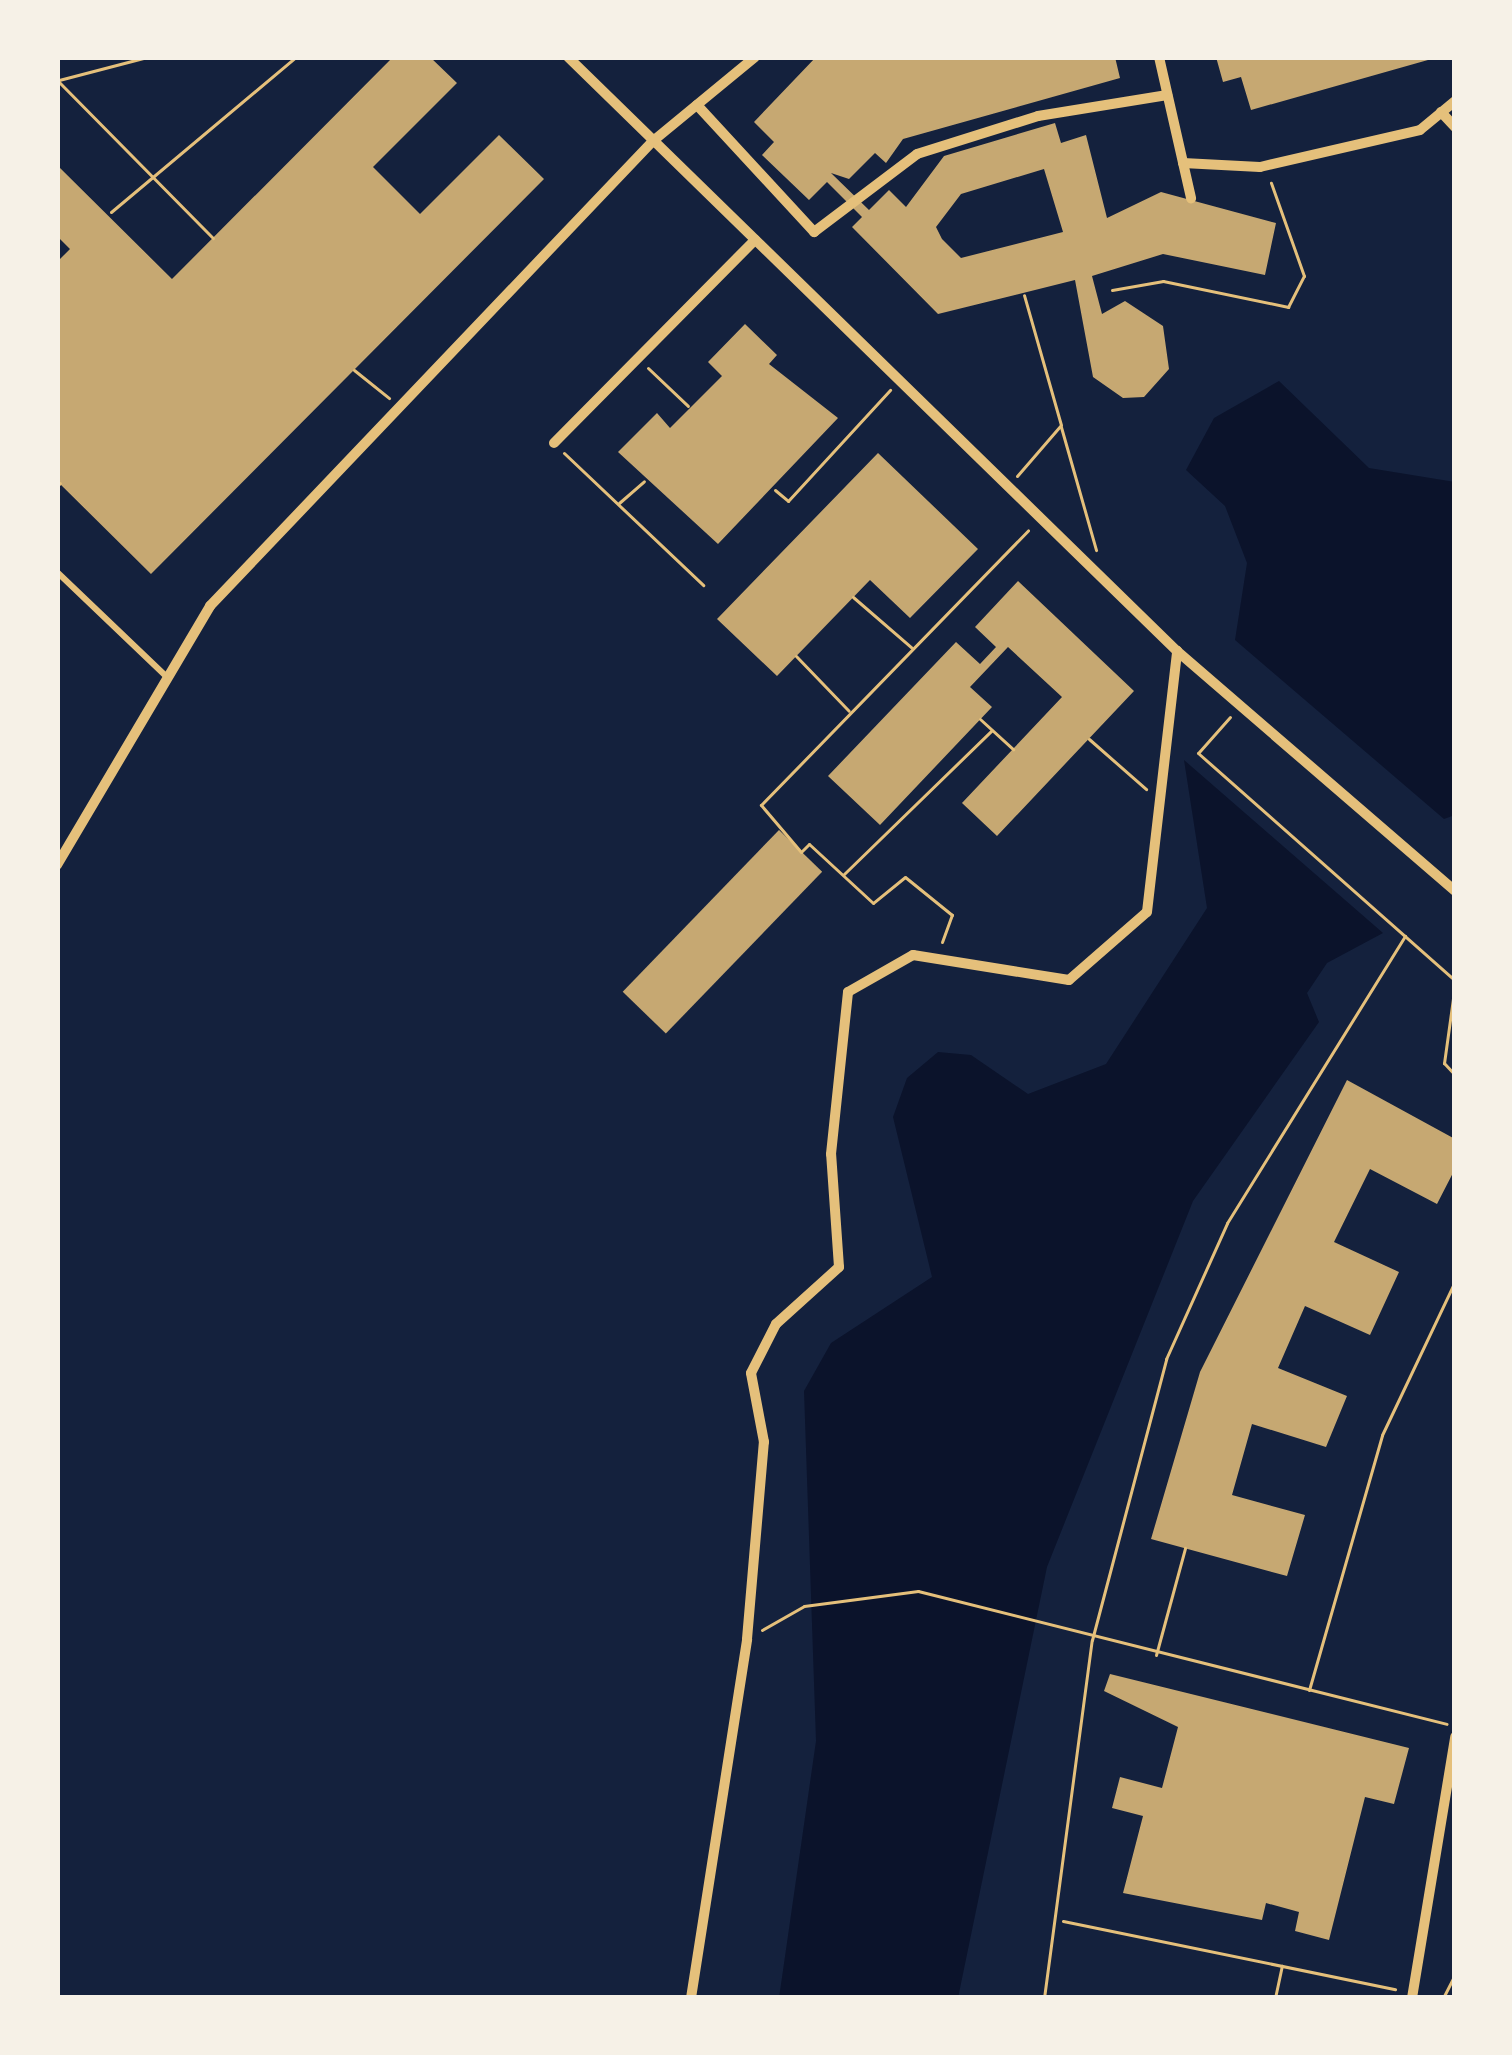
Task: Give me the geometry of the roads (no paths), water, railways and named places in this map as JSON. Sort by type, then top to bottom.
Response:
[{"type":"street","points":[[568,57],[1177,651],[1455,891]]},
{"type":"street","points":[[57,866],[210,606],[653,141],[755,57]]},
{"type":"street","points":[[1159,57],[1191,197]]},
{"type":"street","points":[[697,105],[814,232],[917,154],[1038,116],[1167,95]]},
{"type":"street","points":[[1183,163],[1260,167],[1420,130],[1455,101]]},
{"type":"street","points":[[1442,112],[1455,128]]},
{"type":"street","points":[[554,443],[755,240]]},
{"type":"street","points":[[691,1998],[747,1639],[764,1442],[751,1373],[776,1324],[839,1267],[831,1154],[848,992],[913,955],[1069,980],[1147,912],[1177,651]]},
{"type":"street","points":[[1412,1995],[1455,1737]]},
{"type":"lane","points":[[57,572],[169,679]]},
{"type":"water","points":[[1279,381],[1369,468],[1455,482],[1455,815],[1444,819],[1235,640],[1247,563],[1225,506],[1186,470],[1214,418]]},
{"type":"water","points":[[1184,760],[1383,933],[1327,963],[1307,993],[1319,1022],[1193,1201],[1047,1567],[958,1998],[779,1998],[816,1741],[804,1391],[831,1343],[932,1277],[893,1117],[907,1078],[938,1052],[971,1055],[1028,1094],[1106,1064],[1207,908]]}]
